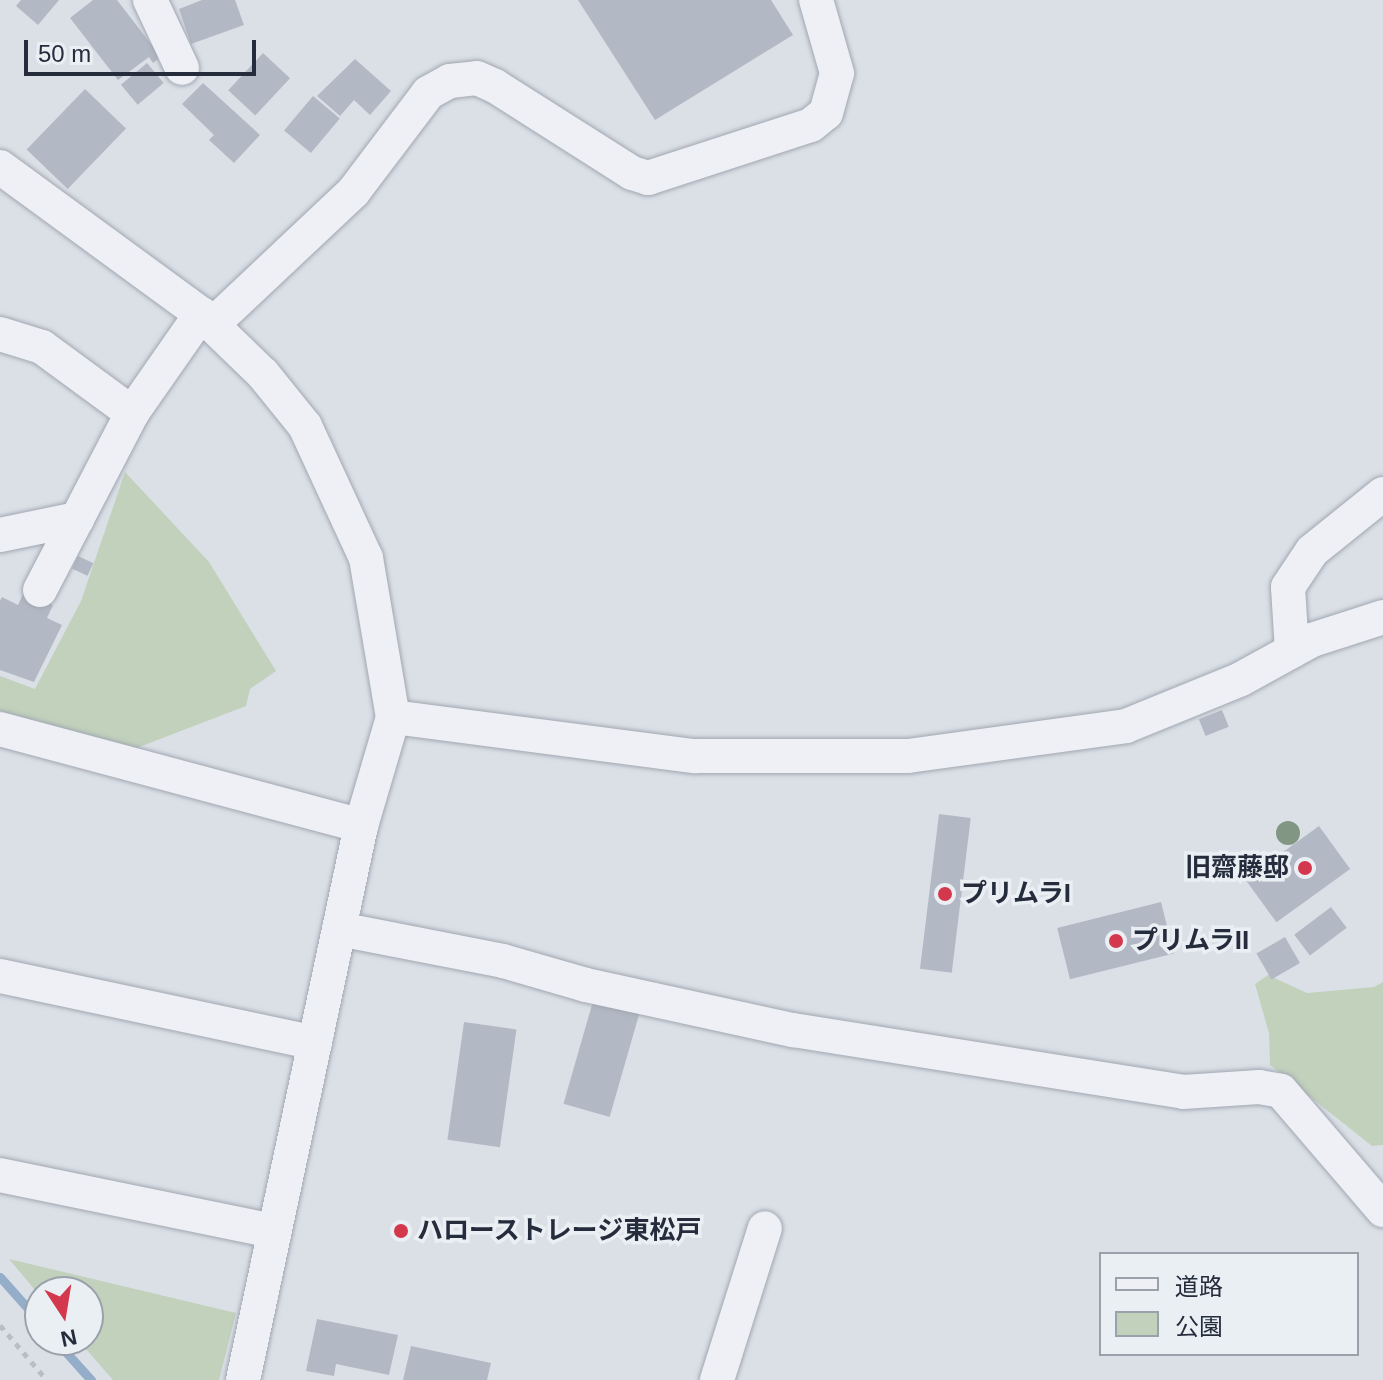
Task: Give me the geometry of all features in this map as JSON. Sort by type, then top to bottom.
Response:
[{"type":"street","points":[[150,0],[182,68]]},
{"type":"street","points":[[40,590],[132,413],[207,319],[354,191],[428,93],[450,81],[477,78],[495,86],[632,173],[648,178],[811,125],[826,113],[837,73],[816,0]]},
{"type":"street","points":[[0,167],[207,319],[263,374],[305,426],[369,571],[393,717],[361,826],[243,1380]]},
{"type":"street","points":[[0,334],[42,347],[132,413]]},
{"type":"street","points":[[1292,651],[1288,587],[1312,551],[1383,494]]},
{"type":"street","points":[[0,535],[77,519]]},
{"type":"street","points":[[393,717],[695,756],[908,756],[1126,726],[1241,679],[1292,651],[1383,617]]},
{"type":"street","points":[[0,729],[361,826]]},
{"type":"street","points":[[339,929],[503,961],[586,985],[793,1030],[1183,1092],[1259,1087],[1281,1091],[1383,1210]]},
{"type":"street","points":[[0,976],[315,1043]]},
{"type":"street","points":[[0,1175],[273,1231]]},
{"type":"street","points":[[717,1380],[727,1335],[765,1228]]},
{"type":"path","points":[[0,1325],[47,1380]]},
{"type":"green space","points":[[125,472],[209,562],[276,671],[250,689],[246,706],[134,749],[0,711],[0,676],[35,689],[81,601]]},
{"type":"green space","points":[[1268,975],[1307,993],[1374,987],[1383,982],[1383,1145],[1372,1146],[1270,1065],[1269,1033],[1255,984]]},
{"type":"green space","points":[[9,1259],[80,1276],[24,1276]]},
{"type":"green space","points":[[104,1282],[236,1313],[219,1380],[113,1380],[92,1356],[104,1356]]},
{"type":"building","points":[[21,0],[59,0],[38,25],[16,6]]},
{"type":"building","points":[[93,0],[117,0],[161,57],[153,63],[149,57],[118,80],[70,18]]},
{"type":"building","points":[[202,0],[235,0],[244,25],[191,44],[179,9]]},
{"type":"building","points":[[578,0],[771,0],[793,35],[655,120]]},
{"type":"building","points":[[263,53],[290,78],[255,116],[228,90]]},
{"type":"building","points":[[355,59],[391,91],[370,115],[354,100],[340,116],[317,96]]},
{"type":"building","points":[[147,63],[164,83],[138,105],[121,85]]},
{"type":"building","points":[[203,83],[260,135],[234,163],[209,140],[214,135],[182,104]]},
{"type":"building","points":[[85,89],[126,129],[68,189],[27,149]]},
{"type":"building","points":[[313,96],[340,118],[311,153],[284,130]]},
{"type":"building","points":[[78,556],[93,563],[87,576],[72,569]]},
{"type":"building","points":[[24,592],[53,605],[47,618],[62,625],[34,682],[0,670],[0,601],[2,597],[18,605]]},
{"type":"building","points":[[1222,710],[1229,727],[1206,736],[1199,719]]},
{"type":"building","name":"プリムラI","points":[[939,814],[971,818],[952,973],[920,969]]},
{"type":"building","name":"旧齋藤邸","points":[[1319,826],[1350,869],[1277,922],[1245,879]]},
{"type":"building","name":"プリムラII","points":[[1161,902],[1174,953],[1070,979],[1057,928]]},
{"type":"building","points":[[1331,907],[1347,928],[1310,955],[1294,935]]},
{"type":"building","points":[[1285,937],[1300,963],[1271,979],[1256,953]]},
{"type":"building","points":[[593,1001],[639,1014],[610,1117],[564,1104]]},
{"type":"building","points":[[464,1022],[516,1029],[500,1147],[447,1140]]},
{"type":"building","points":[[317,1319],[398,1335],[389,1375],[336,1364],[334,1376],[306,1371]]},
{"type":"building","points":[[411,1346],[491,1363],[487,1380],[403,1380]]},
{"type":"waterway","points":[[0,1277],[24,1304]]},
{"type":"waterway","points":[[69,1356],[91,1380]]},
{"type":"place","name":"旧齋藤邸","points":[[1305,868]]},
{"type":"place","name":"プリムラI","points":[[945,894]]},
{"type":"place","name":"プリムラII","points":[[1116,941]]},
{"type":"place","name":"ハローストレージ東松戸","points":[[401,1231]]}]
